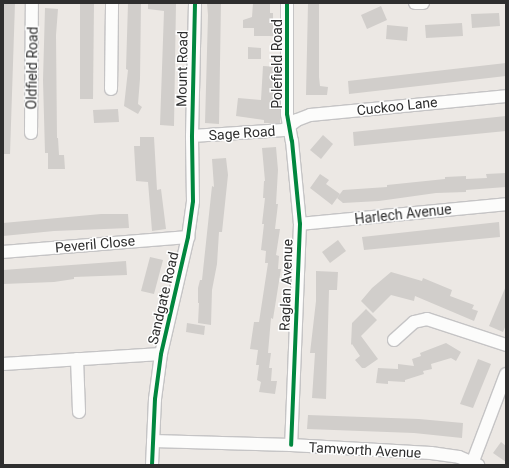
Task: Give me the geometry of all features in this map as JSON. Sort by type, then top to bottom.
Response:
[{"type":"street","name":"Oldfield Road","points":[[31,133],[32,3]]},
{"type":"street","points":[[111,89],[112,3]]},
{"type":"street","name":"Mount Road","points":[[192,136],[195,3]]},
{"type":"street","name":"Polefield Road","points":[[287,3],[287,104],[290,126]]},
{"type":"street","points":[[415,3],[424,3]]},
{"type":"street","name":"Cuckoo Lane","points":[[290,126],[302,117],[310,115],[506,96]]},
{"type":"street","name":"Sage Road","points":[[192,136],[284,130],[290,126]]},
{"type":"street","name":"Raglan Avenue","points":[[290,126],[300,224],[291,445]]},
{"type":"street","name":"Sandgate Road","points":[[152,465],[155,399],[161,354],[188,237],[193,201],[192,136]]},
{"type":"street","name":"Harlech Avenue","points":[[300,224],[506,204]]},
{"type":"street","name":"Peveril Close","points":[[3,252],[188,237]]},
{"type":"street","points":[[394,340],[414,322],[428,319],[506,346]]},
{"type":"street","points":[[3,364],[161,354]]},
{"type":"street","points":[[77,359],[79,412]]},
{"type":"street","points":[[476,463],[506,374]]},
{"type":"street","name":"Tamworth Avenue","points":[[153,441],[291,445],[431,453],[459,457],[476,463]]},
{"type":"building","points":[[3,3],[15,3],[10,154],[3,154]]},
{"type":"building","points":[[80,3],[94,3],[93,99],[80,99]]},
{"type":"building","points":[[128,3],[141,3],[140,79],[138,104],[142,107],[138,114],[124,106],[128,70],[126,69]]},
{"type":"building","points":[[148,3],[176,3],[174,126],[160,125],[164,11],[148,9]]},
{"type":"building","points":[[207,3],[221,3],[219,124],[205,123]]},
{"type":"building","points":[[253,3],[270,3],[270,13],[273,13],[273,36],[254,36],[254,28],[243,28],[243,20],[252,17]]},
{"type":"building","points":[[308,3],[319,3],[319,77],[320,86],[328,87],[327,95],[306,95]]},
{"type":"building","points":[[381,6],[387,20],[367,29],[361,15]]},
{"type":"building","points":[[45,8],[58,9],[56,35],[57,138],[59,155],[64,155],[65,169],[48,169],[48,153],[45,153],[43,80]]},
{"type":"building","points":[[499,13],[500,26],[472,28],[471,14]]},
{"type":"building","points":[[462,23],[463,36],[426,38],[425,25]]},
{"type":"building","points":[[387,25],[408,27],[407,41],[386,39]]},
{"type":"building","points":[[248,47],[261,48],[261,59],[248,59]]},
{"type":"building","points":[[506,63],[506,76],[349,94],[348,81]]},
{"type":"building","points":[[263,66],[279,67],[277,95],[280,95],[280,123],[264,123],[264,120],[236,116],[238,98],[261,100]]},
{"type":"building","points":[[118,109],[119,122],[94,123],[93,110]]},
{"type":"building","points":[[506,116],[506,131],[354,146],[353,132]]},
{"type":"building","points":[[323,135],[333,144],[321,159],[310,150]]},
{"type":"building","points":[[140,137],[154,137],[157,190],[161,189],[166,229],[152,231],[148,182],[136,181],[134,146],[140,146]]},
{"type":"building","points":[[276,147],[278,170],[276,204],[278,204],[275,229],[280,229],[276,255],[279,256],[278,269],[281,269],[273,319],[271,318],[268,353],[271,353],[269,368],[272,368],[271,381],[277,381],[275,394],[259,392],[261,382],[257,380],[259,365],[256,365],[258,350],[250,349],[254,322],[259,322],[268,263],[265,263],[266,251],[261,250],[265,198],[263,198],[265,181],[262,148]]},
{"type":"building","points":[[226,158],[228,175],[222,232],[219,232],[217,264],[212,290],[211,325],[198,323],[198,288],[200,280],[202,280],[212,186],[214,187],[212,159]]},
{"type":"building","points":[[506,173],[506,187],[466,190],[466,192],[436,193],[379,201],[343,203],[337,198],[343,190],[387,187],[387,185],[445,179],[445,177],[466,176],[466,179],[487,178],[486,174]]},
{"type":"building","points":[[320,174],[329,180],[326,184],[340,194],[332,205],[310,188]]},
{"type":"building","points":[[101,214],[128,214],[129,228],[54,231],[3,236],[3,223]]},
{"type":"building","points":[[499,222],[500,237],[364,250],[362,237]]},
{"type":"building","points":[[338,240],[346,251],[330,263],[322,252]]},
{"type":"building","points":[[150,257],[163,260],[154,294],[141,291]]},
{"type":"building","points":[[126,261],[127,275],[74,277],[74,279],[54,282],[3,284],[3,270]]},
{"type":"building","points":[[316,271],[338,272],[337,290],[329,290],[326,399],[312,398],[315,353],[310,353],[316,301]]},
{"type":"building","points":[[391,272],[422,281],[423,278],[452,290],[450,296],[474,305],[472,309],[478,311],[474,321],[415,296],[414,301],[391,295],[373,313],[361,301],[372,288]]},
{"type":"building","points":[[506,286],[506,325],[503,332],[489,326]]},
{"type":"building","points":[[366,309],[377,320],[361,336],[378,359],[365,368],[362,368],[355,360],[360,356],[352,344],[351,345],[352,323]]},
{"type":"building","points":[[187,323],[205,326],[204,335],[186,332]]},
{"type":"building","points":[[446,343],[461,352],[456,361],[451,358],[431,364],[432,369],[423,371],[424,374],[405,380],[405,382],[388,381],[388,384],[376,383],[378,368],[398,369],[398,364],[414,366],[412,359],[421,356],[420,353]]},
{"type":"building","points":[[478,359],[491,364],[473,408],[460,404]]},
{"type":"building","points":[[308,415],[419,419],[463,423],[462,438],[414,433],[307,429]]},
{"type":"building","points":[[501,442],[506,446],[506,462],[493,453]]},
{"type":"cycle path","points":[[152,465],[155,399],[161,354],[188,237],[193,201],[192,136],[195,3]]},
{"type":"cycle path","points":[[287,3],[287,114],[292,141],[300,224],[291,445]]}]
